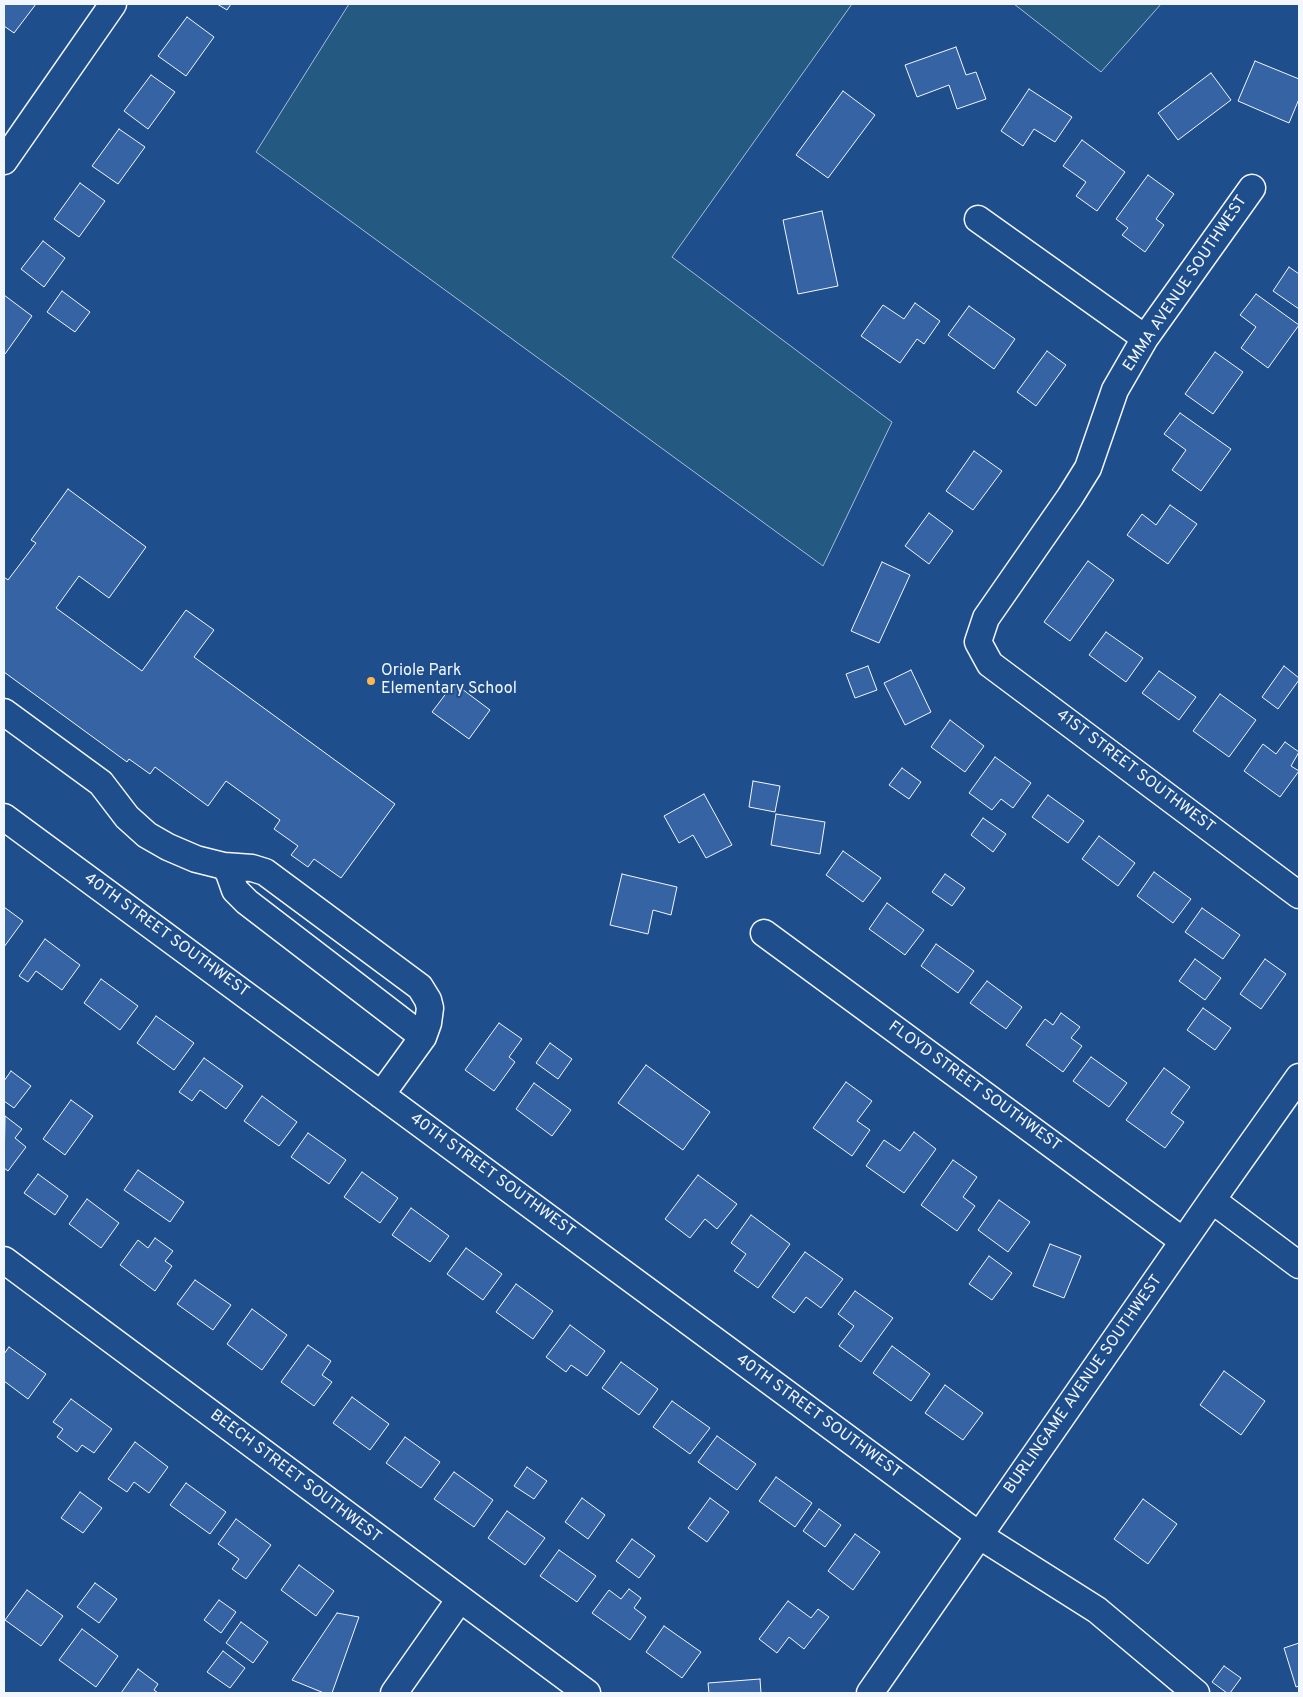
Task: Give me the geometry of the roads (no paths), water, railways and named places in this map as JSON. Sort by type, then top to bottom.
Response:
[{"type":"street","points":[[4,161],[112,4]]},
{"type":"street","name":"EMMA AVENUE SOUTHWEST","points":[[978,642],[986,618],[1070,498],[1088,468],[1115,390],[1145,338],[1252,188]]},
{"type":"street","points":[[978,219],[1145,338]]},
{"type":"street","name":"41ST STREET SOUTHWEST","points":[[978,642],[990,664],[1299,895]]},
{"type":"street","points":[[4,712],[101,783],[128,817],[148,835],[183,854],[224,866],[259,870],[272,876],[413,980],[425,993],[430,1008],[428,1023],[422,1037],[382,1095]]},
{"type":"street","name":"40TH STREET SOUTHWEST","points":[[4,817],[980,1536],[1097,1610],[1196,1693]]},
{"type":"street","points":[[224,866],[229,873],[235,890],[247,902],[422,1037]]},
{"type":"street","name":"FLOYD STREET SOUTHWEST","points":[[764,933],[1183,1241]]},
{"type":"street","name":"BURLINGAME AVENUE SOUTHWEST","points":[[870,1693],[1299,1077]]},
{"type":"street","points":[[1212,1200],[1299,1265]]},
{"type":"street","name":"BEECH STREET SOUTHWEST","points":[[4,1260],[587,1693]]},
{"type":"street","points":[[394,1693],[460,1599]]},
{"type":"place","name":"Oriole Park Elementary School","points":[[371,681]]}]
